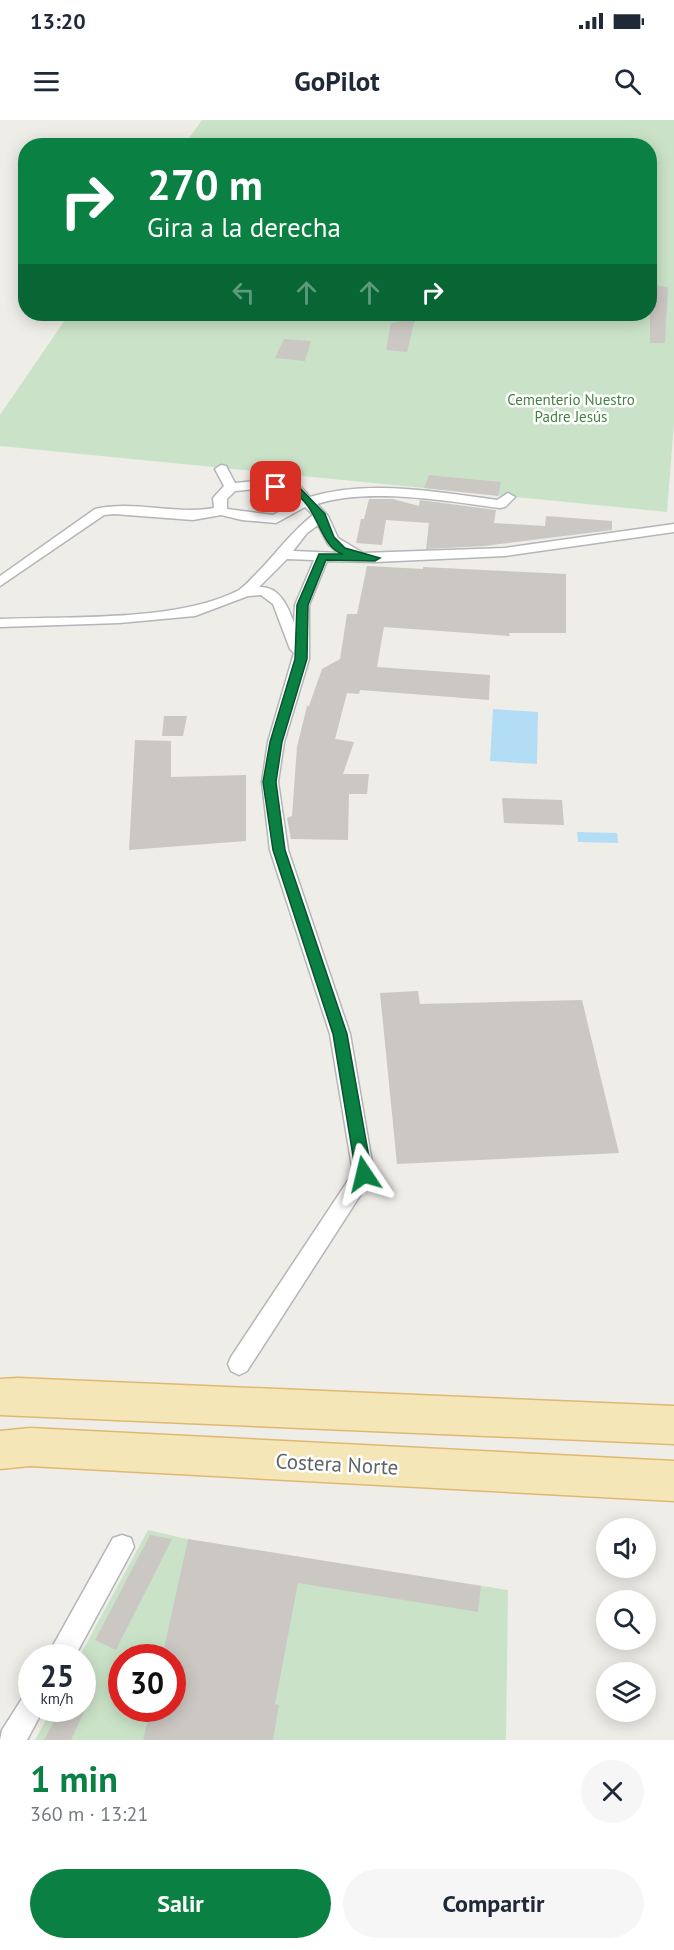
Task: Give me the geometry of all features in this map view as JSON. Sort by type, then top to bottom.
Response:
[{"type":"main road","points":[[0,1397],[30,1396],[674,1425]]},
{"type":"main road","name":"Costera Norte","points":[[0,1450],[30,1447],[674,1481]]},
{"type":"street","points":[[221,469],[231,487]]},
{"type":"street","points":[[221,510],[220,498],[231,487],[256,485],[295,489],[321,516],[330,538],[342,551],[375,558]]},
{"type":"street","points":[[276,519],[284,512],[308,501],[364,493],[401,494],[500,504],[508,497]]},
{"type":"street","points":[[0,582],[100,512],[114,510],[193,516],[221,510],[242,516],[276,519],[292,530],[295,539]]},
{"type":"street","points":[[246,592],[284,555],[303,530],[321,516]]},
{"type":"street","points":[[284,555],[375,558],[504,552],[674,528]]},
{"type":"street","points":[[239,1365],[364,1174],[340,1034],[279,850],[270,782],[276,742],[301,659],[302,605],[322,557]]},
{"type":"street","points":[[0,623],[119,619],[195,612],[246,592],[264,591],[279,602],[301,659]]},
{"type":"street","points":[[67,1644],[122,1547]]},
{"type":"street","points":[[12,1740],[23,1722]]},
{"type":"green space","name":"Cementerio Nuestro Padre Jesús","points":[[202,120],[674,120],[674,423],[667,512],[0,446],[0,415],[64,321],[657,321],[657,138],[189,138]]},
{"type":"green space","points":[[148,1530],[187,1539],[508,1590],[506,1740],[35,1740],[45,1722],[96,1722],[96,1644],[86,1644]]},
{"type":"water","points":[[493,709],[538,712],[537,764],[490,761]]},
{"type":"water","points":[[577,832],[617,833],[618,843],[578,842]]},
{"type":"building","points":[[657,286],[668,287],[665,343],[650,343],[650,321],[657,321]]},
{"type":"building","points":[[415,321],[407,352],[386,350],[391,323]]},
{"type":"building","points":[[284,339],[311,341],[305,361],[275,358]]},
{"type":"building","points":[[429,475],[501,482],[498,496],[424,488]]},
{"type":"building","points":[[369,499],[393,499],[419,506],[420,500],[496,510],[494,523],[545,526],[546,516],[612,521],[612,530],[485,546],[426,549],[429,523],[386,520],[382,545],[356,543],[361,519],[364,519]]},
{"type":"building","points":[[367,566],[566,574],[566,633],[509,633],[510,636],[384,627],[377,667],[490,675],[489,700],[360,690],[359,694],[347,693],[335,739],[354,742],[343,774],[369,774],[367,794],[349,794],[348,840],[291,839],[287,818],[292,816],[297,747],[307,706],[309,706],[322,669],[340,659],[347,614],[357,614]]},
{"type":"building","points":[[164,716],[187,716],[183,736],[162,736]]},
{"type":"building","points":[[135,740],[171,741],[171,777],[246,775],[246,841],[129,850]]},
{"type":"building","points":[[502,798],[562,800],[564,825],[504,823]]},
{"type":"building","points":[[418,991],[420,1004],[582,1000],[619,1153],[397,1164],[380,993]]},
{"type":"building","points":[[150,1535],[172,1539],[119,1644],[108,1644],[108,1646],[95,1640]]},
{"type":"building","points":[[188,1539],[481,1586],[478,1612],[298,1583],[275,1704],[279,1705],[273,1740],[143,1740],[148,1722],[186,1722],[186,1644],[165,1644]]},
{"type":"building","points":[[54,1722],[79,1722],[71,1740],[44,1740]]},
{"type":"route","points":[[276,487],[295,489],[308,501],[321,516],[330,538],[342,551],[375,558],[322,557],[302,605],[301,659],[276,742],[270,782],[279,850],[340,1034],[364,1174]]}]
